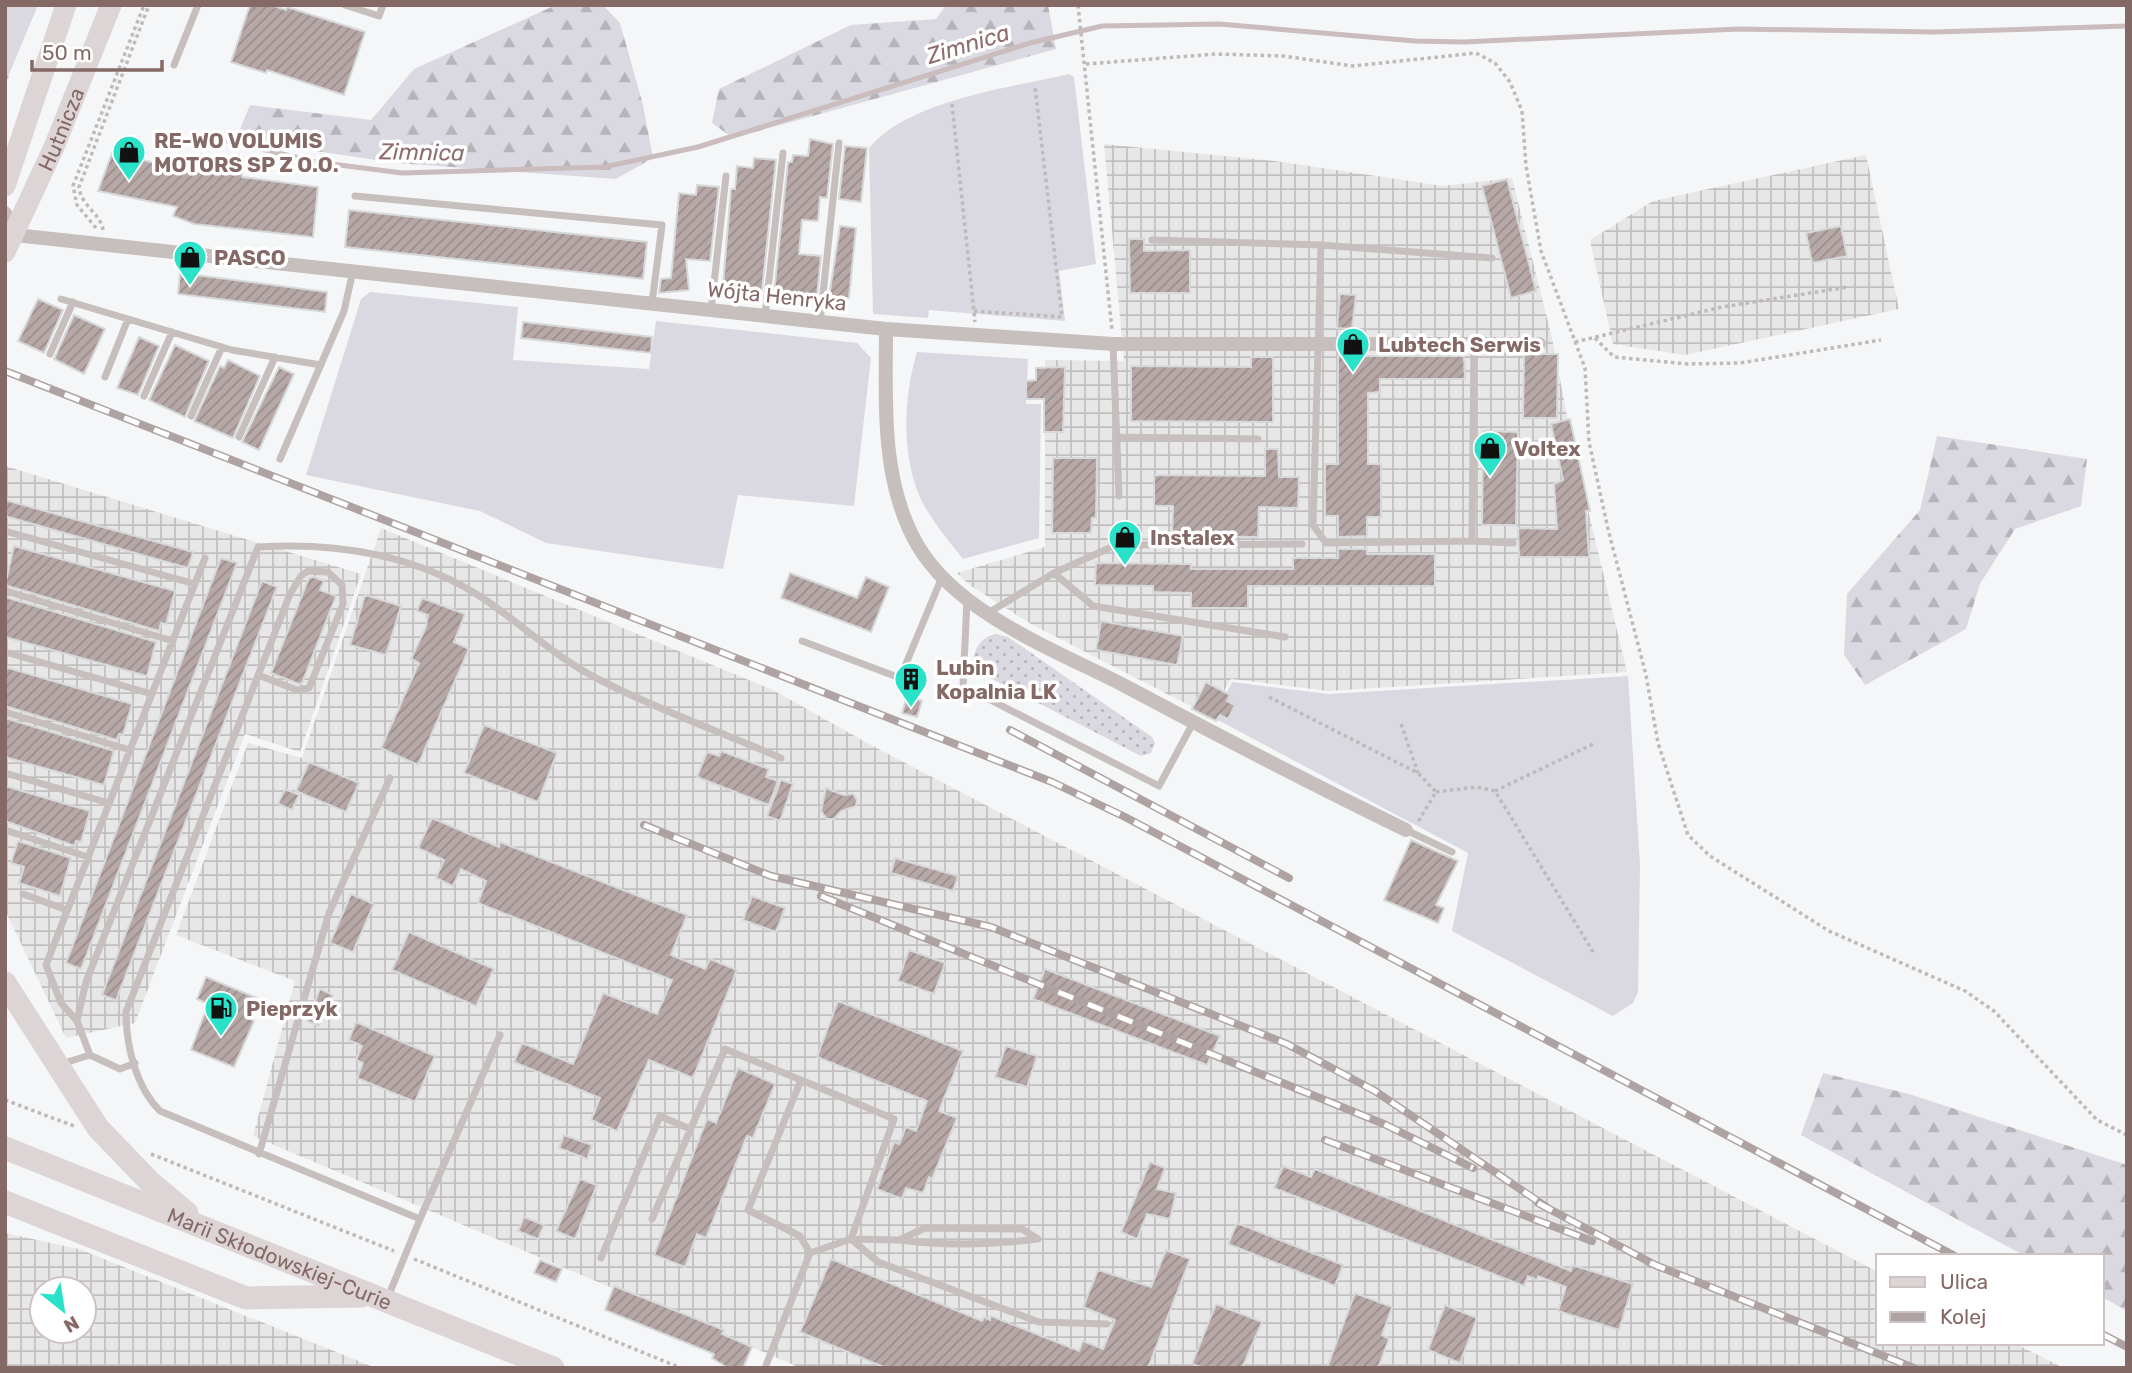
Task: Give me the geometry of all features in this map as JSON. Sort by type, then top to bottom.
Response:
[{"type":"main road","name":"Hutnicza","points":[[5,186],[65,5]]},
{"type":"main road","name":"Hutnicza","points":[[8,240],[54,147],[111,5]]},
{"type":"main road","points":[[5,982],[95,1125],[149,1181],[206,1228]]},
{"type":"main road","name":"Marii Skłodowskiej-Curie","points":[[5,1148],[553,1368]]},
{"type":"main road","points":[[12,1207],[246,1298],[380,1298]]},
{"type":"street","points":[[5,213],[8,240]]},
{"type":"street","name":"Wójta Henryka","points":[[8,240],[98,243],[820,322],[976,335],[1113,344],[1539,344]]},
{"type":"street","points":[[886,328],[887,430],[895,489],[918,546],[942,577],[967,600],[988,614],[1193,723],[1409,831]]},
{"type":"lane","points":[[174,65],[198,5]]},
{"type":"lane","points":[[345,5],[379,16],[383,5]]},
{"type":"lane","points":[[820,322],[839,143]]},
{"type":"lane","points":[[765,316],[783,153]]},
{"type":"lane","points":[[711,310],[726,176]]},
{"type":"lane","points":[[355,195],[662,225],[652,303]]},
{"type":"lane","points":[[1152,240],[1321,245],[1492,258]]},
{"type":"lane","points":[[1321,245],[1313,525],[1326,543],[1513,542]]},
{"type":"lane","points":[[280,458],[344,312],[353,271]]},
{"type":"lane","points":[[61,299],[222,347],[321,365]]},
{"type":"lane","points":[[50,354],[73,302]]},
{"type":"lane","points":[[104,377],[128,319]]},
{"type":"lane","points":[[144,396],[172,332]]},
{"type":"lane","points":[[1113,344],[1119,496]]},
{"type":"lane","points":[[1472,541],[1474,344]]},
{"type":"lane","points":[[191,416],[222,347]]},
{"type":"lane","points":[[239,437],[275,357]]},
{"type":"lane","points":[[1116,437],[1258,439]]},
{"type":"lane","points":[[5,531],[195,584]]},
{"type":"lane","points":[[988,614],[1054,573],[1116,545],[1302,544]]},
{"type":"lane","points":[[77,1021],[86,982],[258,547],[296,545],[367,551],[442,577],[487,601],[548,649],[600,680],[781,758]]},
{"type":"lane","points":[[90,1055],[77,1021],[61,1003],[46,965],[205,558]]},
{"type":"lane","points":[[258,676],[297,690],[309,688],[343,604],[344,593],[337,578],[317,570],[301,576],[290,594],[126,1012],[126,1037],[145,1096],[160,1111],[420,1220]]},
{"type":"lane","points":[[1054,573],[1093,606],[1285,637]]},
{"type":"lane","points":[[802,641],[900,678],[942,577]]},
{"type":"lane","points":[[6,591],[173,641]]},
{"type":"lane","points":[[967,600],[963,686],[1159,786],[1193,723]]},
{"type":"lane","points":[[5,652],[152,694]]},
{"type":"lane","points":[[5,712],[130,750]]},
{"type":"lane","points":[[5,773],[109,803]]},
{"type":"lane","points":[[259,1154],[329,913],[390,778]]},
{"type":"lane","points":[[8,831],[88,858]]},
{"type":"lane","points":[[1409,831],[1451,852]]},
{"type":"lane","points":[[23,894],[67,911]]},
{"type":"lane","points":[[380,1298],[405,1255],[500,1035]]},
{"type":"lane","points":[[652,1219],[725,1049],[894,1119],[851,1239]]},
{"type":"lane","points":[[57,1065],[90,1055],[120,1069],[135,1063]]},
{"type":"lane","points":[[801,1080],[748,1210],[800,1236],[810,1253]]},
{"type":"lane","points":[[601,1258],[660,1116],[691,1129]]},
{"type":"lane","points":[[765,1368],[810,1253],[851,1239],[984,1245],[1038,1239],[1022,1229],[925,1228],[899,1240]]},
{"type":"lane","points":[[851,1239],[878,1262],[1039,1322],[1107,1324]]},
{"type":"path","points":[[98,243],[96,227],[78,205],[73,186],[146,5]]},
{"type":"path","points":[[1078,6],[1113,344]]},
{"type":"path","points":[[1086,64],[1216,54],[1283,56],[1353,66],[1476,53],[1495,63],[1510,82],[1522,111],[1526,166],[1541,251],[1584,368],[1589,442],[1608,529],[1646,675],[1658,743],[1688,835],[1710,856],[1829,931],[1965,991],[1994,1011],[2090,1113],[2127,1135]]},
{"type":"path","points":[[974,311],[1062,317],[1035,87]]},
{"type":"path","points":[[952,104],[976,335]]},
{"type":"path","points":[[1575,342],[1722,307],[1848,287]]},
{"type":"path","points":[[1595,338],[1614,357],[1688,364],[1740,363],[1881,340]]},
{"type":"path","points":[[1269,697],[1418,773],[1436,792]]},
{"type":"path","points":[[1401,724],[1418,773]]},
{"type":"path","points":[[1409,831],[1436,792],[1476,787],[1495,791],[1593,744]]},
{"type":"path","points":[[1495,791],[1595,955]]},
{"type":"path","points":[[5,1100],[87,1130],[95,1125]]},
{"type":"path","points":[[140,1151],[167,1159],[681,1368]]},
{"type":"shaded area","points":[[1104,144],[1275,161],[1443,186],[1512,178],[1552,338],[1574,452],[1627,672],[1328,691],[1231,679],[1210,716],[1031,624],[971,586],[957,573],[1045,547],[1045,360],[1124,361]]},
{"type":"shaded area","points":[[1866,155],[1899,309],[1685,355],[1613,344],[1590,240],[1653,201]]},
{"type":"shaded area","points":[[5,466],[361,574],[300,752],[245,734],[135,1023],[66,1038],[5,910]]},
{"type":"shaded area","points":[[381,528],[773,690],[869,744],[1876,1271],[1876,1345],[2018,1345],[2064,1368],[801,1368],[253,1136],[295,981],[176,935],[248,743],[302,758]]},
{"type":"shaded area","points":[[5,1233],[79,1249],[376,1368],[5,1368]]},
{"type":"green space","points":[[5,5],[38,5],[5,84]]},
{"type":"green space","points":[[556,5],[603,5],[620,23],[643,105],[653,158],[616,179],[396,163],[236,139],[250,105],[371,120],[414,69]]},
{"type":"green space","points":[[946,5],[1048,5],[1056,49],[733,138],[712,123],[719,89],[851,25],[936,19]]},
{"type":"green space","points":[[1069,74],[1074,77],[1096,264],[1059,271],[1065,321],[929,310],[928,318],[873,314],[869,148],[909,118],[934,107],[990,91]]},
{"type":"green space","points":[[370,292],[518,307],[513,360],[649,369],[656,321],[857,343],[871,358],[854,506],[738,495],[723,569],[546,543],[480,511],[306,475],[361,299]]},
{"type":"green space","points":[[917,352],[1028,359],[1026,404],[1041,404],[1039,538],[963,559],[935,522],[918,492],[908,449],[906,416]]},
{"type":"green space","points":[[1937,436],[2087,459],[2081,506],[2015,529],[1980,584],[1966,629],[1865,685],[1844,655],[1847,594],[1920,510]]},
{"type":"green space","points":[[995,634],[1008,637],[1152,737],[1155,743],[1151,753],[1141,756],[980,673],[973,664],[976,649],[981,642]]},
{"type":"green space","points":[[1628,676],[1640,865],[1638,992],[1633,1003],[1613,1016],[1452,931],[1468,853],[1214,718],[1232,682],[1328,694]]},
{"type":"green space","points":[[1823,1073],[1909,1094],[2127,1165],[2127,1311],[2104,1298],[2104,1254],[2021,1254],[1801,1135]]},
{"type":"building","points":[[250,5],[271,5],[286,10],[287,7],[365,32],[344,95],[267,70],[266,73],[231,62]]},
{"type":"building","points":[[810,139],[833,144],[827,198],[820,197],[818,221],[802,220],[799,254],[821,256],[817,296],[774,292],[788,162],[792,162],[793,155],[808,156]]},
{"type":"building","points":[[845,146],[867,148],[861,202],[839,199]]},
{"type":"building","points":[[112,153],[186,170],[242,174],[242,177],[318,187],[313,237],[194,224],[173,216],[177,207],[98,191]]},
{"type":"building","points":[[754,158],[776,160],[762,290],[723,285],[731,189],[735,189],[737,166],[753,168]]},
{"type":"building","points":[[1507,179],[1536,291],[1511,298],[1482,186]]},
{"type":"building","points":[[697,185],[719,187],[710,261],[686,259],[689,290],[659,293],[661,279],[671,278],[679,193],[696,195]]},
{"type":"building","points":[[349,210],[647,242],[643,279],[345,247]]},
{"type":"building","points":[[840,226],[856,228],[849,298],[829,297]]},
{"type":"building","points":[[1841,226],[1847,256],[1812,263],[1806,233]]},
{"type":"building","points":[[1129,239],[1144,239],[1144,251],[1190,250],[1190,293],[1130,293]]},
{"type":"building","points":[[180,273],[327,292],[325,312],[178,294]]},
{"type":"building","points":[[1340,294],[1356,295],[1352,329],[1337,328]]},
{"type":"building","points":[[38,299],[63,310],[44,353],[18,341]]},
{"type":"building","points":[[74,315],[105,329],[84,374],[54,359]]},
{"type":"building","points":[[523,322],[652,337],[651,353],[521,338]]},
{"type":"building","points":[[139,337],[159,346],[138,395],[117,388]]},
{"type":"building","points":[[175,345],[209,361],[185,417],[149,400]]},
{"type":"building","points":[[1524,354],[1558,354],[1557,418],[1523,418]]},
{"type":"building","points":[[1338,356],[1464,356],[1465,379],[1380,379],[1380,392],[1368,393],[1368,464],[1381,464],[1381,517],[1367,517],[1367,536],[1338,537],[1338,516],[1325,516],[1325,464],[1338,464]]},
{"type":"building","points":[[1251,357],[1273,357],[1273,422],[1131,421],[1131,366],[1251,367]]},
{"type":"building","points":[[228,360],[260,376],[233,438],[194,421],[220,366],[224,368]]},
{"type":"building","points":[[279,367],[294,374],[259,450],[242,442]]},
{"type":"building","points":[[1065,367],[1063,432],[1044,432],[1044,399],[1026,399],[1026,381],[1036,380],[1036,368]]},
{"type":"building","points":[[1570,419],[1590,511],[1586,511],[1589,557],[1519,557],[1518,528],[1557,529],[1554,484],[1563,480],[1551,424]]},
{"type":"building","points":[[1483,431],[1518,432],[1516,525],[1482,525]]},
{"type":"building","points":[[1265,449],[1278,449],[1279,477],[1299,477],[1298,508],[1259,507],[1258,537],[1172,536],[1173,506],[1154,506],[1154,475],[1265,476]]},
{"type":"building","points":[[1053,458],[1097,458],[1096,518],[1092,518],[1091,533],[1052,533]]},
{"type":"building","points":[[5,500],[193,552],[188,568],[5,516]]},
{"type":"building","points":[[14,546],[175,591],[166,624],[161,623],[159,631],[5,585]]},
{"type":"building","points":[[1338,549],[1367,549],[1367,554],[1435,554],[1435,586],[1248,586],[1248,608],[1191,608],[1191,593],[1153,592],[1153,586],[1095,585],[1096,563],[1191,564],[1191,569],[1293,569],[1293,558],[1338,558]]},
{"type":"building","points":[[221,558],[237,563],[81,969],[66,963]]},
{"type":"building","points":[[790,573],[857,598],[866,577],[889,587],[871,632],[781,598]]},
{"type":"building","points":[[309,578],[324,581],[320,590],[336,596],[302,683],[299,684],[271,673]]},
{"type":"building","points":[[262,581],[277,587],[116,1000],[102,995]]},
{"type":"building","points":[[365,595],[401,606],[386,655],[350,645]]},
{"type":"building","points":[[5,597],[156,642],[147,676],[5,637]]},
{"type":"building","points":[[422,598],[465,614],[454,642],[469,649],[418,765],[381,748],[419,663],[411,659],[426,627],[428,615],[417,611]]},
{"type":"building","points":[[1101,621],[1183,636],[1177,665],[1096,650]]},
{"type":"building","points":[[5,667],[132,704],[123,735],[119,734],[117,740],[5,706]]},
{"type":"building","points":[[1206,682],[1230,695],[1227,701],[1235,705],[1228,719],[1220,715],[1216,721],[1192,709]]},
{"type":"building","name":"Lubin Kopalnia LK","points":[[907,696],[922,701],[917,717],[902,713]]},
{"type":"building","points":[[5,718],[114,751],[104,785],[5,757]]},
{"type":"building","points":[[484,725],[557,753],[538,802],[464,773]]},
{"type":"building","points":[[721,751],[769,769],[766,777],[778,781],[769,805],[697,777],[707,752],[719,756]]},
{"type":"building","points":[[309,762],[359,783],[346,812],[296,791]]},
{"type":"building","points":[[781,780],[793,784],[780,821],[767,816]]},
{"type":"building","points":[[5,786],[90,811],[81,842],[76,841],[75,846],[5,821]]},
{"type":"building","points":[[826,788],[843,795],[853,794],[857,800],[856,806],[841,811],[834,819],[827,819],[821,811]]},
{"type":"building","points":[[285,789],[299,795],[292,810],[278,804]]},
{"type":"building","points":[[432,818],[499,847],[500,842],[687,915],[671,955],[705,969],[710,959],[737,970],[693,1078],[649,1060],[617,1131],[591,1120],[600,1098],[514,1062],[522,1043],[573,1064],[603,993],[657,1014],[672,980],[478,903],[486,881],[461,869],[453,886],[436,878],[444,860],[418,848]]},
{"type":"building","points":[[1411,840],[1458,861],[1436,905],[1444,908],[1438,923],[1384,900]]},
{"type":"building","points":[[18,841],[71,858],[60,896],[19,883],[24,867],[11,863]]},
{"type":"building","points":[[895,858],[958,876],[953,891],[891,873]]},
{"type":"building","points":[[351,894],[374,904],[353,952],[330,943]]},
{"type":"building","points":[[752,896],[785,908],[776,932],[743,920]]},
{"type":"building","points":[[409,932],[494,969],[476,1006],[392,970]]},
{"type":"building","points":[[909,950],[945,963],[934,994],[898,981]]},
{"type":"building","points":[[1045,969],[1220,1036],[1207,1065],[1033,999]]},
{"type":"building","name":"Pieprzyk","points":[[206,977],[257,998],[249,1018],[254,1021],[234,1067],[191,1050],[208,1004],[197,999]]},
{"type":"building","points":[[320,989],[333,995],[319,1026],[307,1021]]},
{"type":"building","points":[[838,1001],[963,1051],[939,1111],[957,1118],[932,1179],[929,1177],[923,1193],[906,1188],[902,1199],[877,1189],[894,1142],[899,1144],[906,1127],[916,1131],[927,1101],[817,1057]]},
{"type":"building","points":[[356,1022],[435,1056],[415,1102],[357,1078],[363,1063],[356,1060],[362,1046],[349,1040]]},
{"type":"building","points":[[1006,1046],[1037,1056],[1027,1087],[995,1077]]},
{"type":"building","points":[[738,1068],[775,1084],[753,1138],[747,1136],[706,1238],[697,1234],[685,1267],[654,1255],[707,1119],[716,1123]]},
{"type":"building","points":[[564,1135],[592,1145],[587,1159],[559,1148]]},
{"type":"building","points":[[1150,1162],[1165,1168],[1157,1189],[1176,1193],[1170,1219],[1147,1214],[1137,1239],[1121,1232]]},
{"type":"building","points":[[1283,1166],[1311,1177],[1315,1169],[1571,1271],[1572,1265],[1633,1284],[1619,1330],[1558,1311],[1566,1287],[1538,1276],[1537,1280],[1528,1276],[1524,1286],[1274,1188]]},
{"type":"building","points":[[580,1179],[597,1185],[575,1239],[556,1231]]},
{"type":"building","points":[[524,1217],[544,1225],[538,1239],[518,1231]]},
{"type":"building","points":[[1237,1223],[1343,1265],[1335,1286],[1228,1244]]},
{"type":"building","points":[[1166,1250],[1190,1259],[1148,1368],[886,1368],[800,1332],[831,1259],[982,1321],[984,1317],[990,1320],[991,1316],[1079,1351],[1083,1341],[1103,1349],[1115,1320],[1083,1307],[1098,1270],[1151,1287]]},
{"type":"building","points":[[540,1260],[562,1269],[556,1282],[534,1273]]},
{"type":"building","points":[[614,1286],[724,1330],[722,1334],[752,1347],[743,1368],[728,1368],[712,1358],[714,1354],[605,1310]]},
{"type":"building","points":[[1355,1293],[1392,1307],[1382,1335],[1389,1339],[1378,1368],[1327,1368]]},
{"type":"building","points":[[1216,1304],[1262,1322],[1242,1368],[1203,1368],[1192,1364]]},
{"type":"building","points":[[1445,1305],[1477,1318],[1460,1363],[1428,1350]]},
{"type":"waterway","name":"Zimnica","points":[[211,137],[316,162],[402,173],[604,167],[698,147],[1030,43],[1102,26],[1219,24],[1415,41],[1464,42],[1738,29],[1935,32],[2127,26]]},
{"type":"railway","points":[[5,371],[1052,782],[1125,817],[1951,1254]]},
{"type":"railway","points":[[1010,730],[1289,878]]},
{"type":"railway","points":[[644,825],[771,876],[991,927],[1287,1044],[1375,1091],[1548,1208]]},
{"type":"railway","points":[[821,896],[1384,1124],[1473,1168]]},
{"type":"railway","points":[[1325,1140],[1592,1241]]},
{"type":"railway","points":[[1538,1203],[1659,1267]]},
{"type":"railway","points":[[1650,1263],[1914,1368]]},
{"type":"railway","points":[[2104,1335],[2127,1347]]},
{"type":"place","name":"RE-WO VOLUMIS MOTORS SP Z O.O.","points":[[129,182]]},
{"type":"place","name":"PASCO","points":[[190,287]]},
{"type":"place","name":"Lubtech Serwis","points":[[1353,374]]},
{"type":"place","name":"Voltex","points":[[1490,478]]},
{"type":"place","name":"Instalex","points":[[1125,567]]},
{"type":"place","name":"Lubin Kopalnia LK","points":[[911,709]]},
{"type":"place","name":"Pieprzyk","points":[[221,1038]]}]
